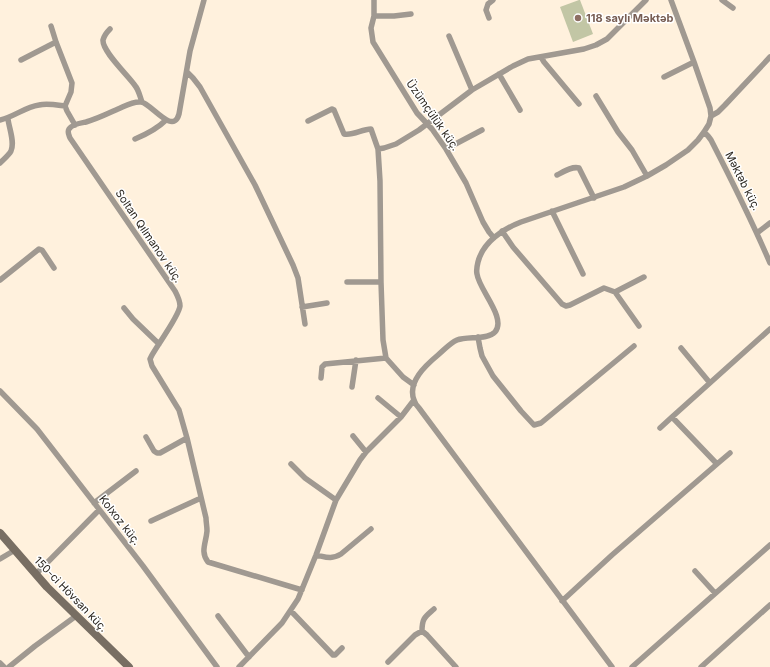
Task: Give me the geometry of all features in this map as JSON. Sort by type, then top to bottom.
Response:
[{"type":"main road","name":"150-ci Hövsan küç.","points":[[0,533],[76,616],[129,667]]},
{"type":"street","points":[[51,26],[72,83],[71,92],[65,106],[66,111],[75,125],[95,119],[133,103],[142,102],[149,105],[166,120],[173,122],[178,120],[179,117],[192,42],[204,0]]},
{"type":"street","name":"Üzümçülük küç.","points":[[374,0],[374,16],[371,28],[374,42],[418,113],[426,124],[432,129],[446,149],[466,183],[483,222],[494,238]]},
{"type":"street","points":[[489,18],[486,10],[488,4],[494,0]]},
{"type":"street","points":[[378,149],[396,144],[419,130],[472,90],[513,66],[528,59],[596,45],[607,39],[646,0]]},
{"type":"street","points":[[612,667],[414,400],[413,393],[414,385],[424,367],[450,345],[461,339],[487,336],[492,334],[498,327],[499,323],[497,316],[476,273],[478,260],[486,246],[494,238],[502,231],[521,222],[594,198],[624,187],[647,176],[688,150],[704,132],[709,124],[711,116],[710,108],[671,0]]},
{"type":"street","points":[[722,0],[733,8]]},
{"type":"street","points":[[374,16],[410,14]]},
{"type":"street","points":[[110,29],[103,38],[105,48],[122,71],[136,86],[142,102]]},
{"type":"street","points":[[449,36],[472,90]]},
{"type":"street","points":[[21,60],[56,42]]},
{"type":"street","points":[[541,57],[579,104]]},
{"type":"street","points":[[711,116],[718,112],[770,57]]},
{"type":"street","points":[[664,77],[694,62]]},
{"type":"street","points":[[187,72],[200,87],[236,150],[255,185],[293,265],[298,278],[305,324]]},
{"type":"street","points":[[499,74],[520,110]]},
{"type":"street","points":[[596,96],[618,132],[632,150],[647,176]]},
{"type":"street","points":[[0,120],[8,119],[40,104],[65,106]]},
{"type":"street","points":[[308,121],[332,109],[334,110],[344,134],[348,135],[366,129],[371,129],[378,149],[383,340],[386,358],[403,378],[414,385]]},
{"type":"street","points":[[0,163],[12,149],[8,119]]},
{"type":"street","points":[[135,139],[156,128],[166,120]]},
{"type":"street","name":"Soltan Qılmanov küç.","points":[[75,125],[70,128],[68,132],[70,138],[179,298],[179,311],[150,359],[152,366],[179,410],[187,438],[206,518],[207,529],[203,553],[205,558],[208,562],[302,590]]},
{"type":"street","points":[[446,149],[482,130]]},
{"type":"street","name":"Məktəb küç.","points":[[704,132],[714,146],[745,207],[758,233],[770,263]]},
{"type":"street","points":[[557,175],[577,166],[594,198]]},
{"type":"street","points":[[552,211],[583,274]]},
{"type":"street","points":[[758,233],[770,223]]},
{"type":"street","points":[[502,231],[513,247],[562,304],[566,306],[570,305],[604,288],[615,292],[639,326]]},
{"type":"street","points":[[0,280],[39,249],[42,250],[54,268]]},
{"type":"street","points":[[615,292],[644,277]]},
{"type":"street","points":[[347,282],[381,282]]},
{"type":"street","points":[[302,307],[327,303]]},
{"type":"street","points":[[124,308],[133,319],[159,344]]},
{"type":"street","points":[[660,428],[770,329]]},
{"type":"street","points":[[478,337],[482,356],[493,376],[534,425],[541,423],[634,346]]},
{"type":"street","points":[[681,348],[710,383]]},
{"type":"street","points":[[321,378],[322,367],[325,364],[386,358]]},
{"type":"street","points":[[352,387],[356,360]]},
{"type":"street","name":"Kolxoz küç.","points":[[0,391],[37,429],[143,566],[217,667]]},
{"type":"street","points":[[378,398],[401,417]]},
{"type":"street","points":[[239,667],[277,628],[291,611],[302,590],[336,500],[366,452],[401,417],[414,400]]},
{"type":"street","points":[[672,417],[717,464]]},
{"type":"street","points":[[353,436],[366,452]]},
{"type":"street","points":[[146,437],[154,451],[157,453],[160,453],[187,438]]},
{"type":"street","points":[[562,601],[612,555],[730,453]]},
{"type":"street","points":[[291,464],[305,478],[336,500]]},
{"type":"street","points":[[94,503],[136,471]]},
{"type":"street","points":[[151,521],[201,498]]},
{"type":"street","points":[[36,574],[99,510]]},
{"type":"street","points":[[316,555],[335,558],[371,529]]},
{"type":"street","points":[[632,667],[770,545]]},
{"type":"street","points":[[0,559],[14,550]]},
{"type":"street","points":[[696,571],[715,593]]},
{"type":"street","points":[[701,667],[770,605]]},
{"type":"street","points":[[422,631],[422,622],[424,618],[434,609]]},
{"type":"street","points":[[291,611],[333,655],[342,648]]},
{"type":"street","points":[[9,667],[76,616]]},
{"type":"street","points":[[218,616],[249,657]]},
{"type":"street","points":[[388,662],[415,635],[422,631]]},
{"type":"street","points":[[422,631],[456,667]]},
{"type":"street","points":[[0,663],[4,667]]},
{"type":"green space","points":[[579,0],[593,34],[573,42],[560,7]]},
{"type":"place","name":"118 saylı Məktəb","points":[[578,18]]}]
